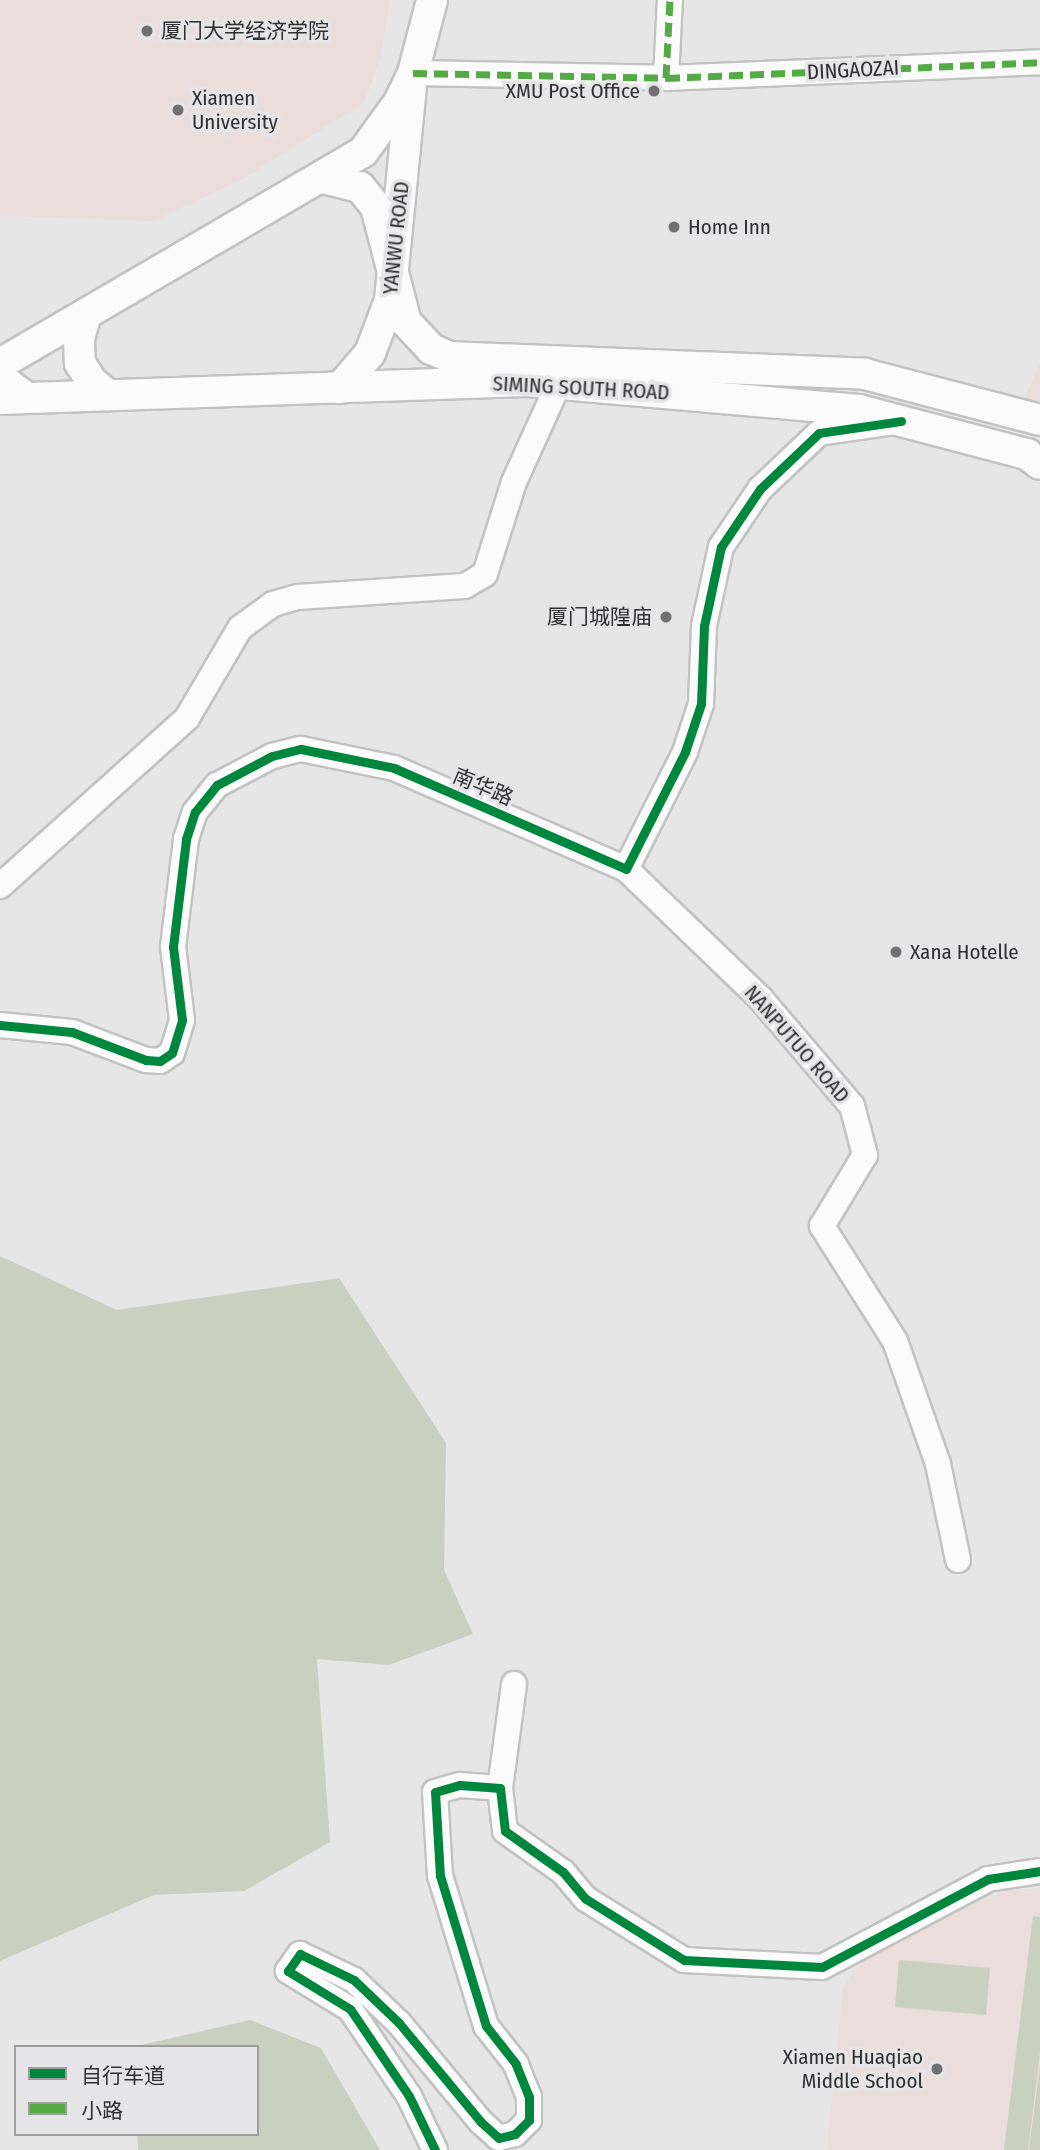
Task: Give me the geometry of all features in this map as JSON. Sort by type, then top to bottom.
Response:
[{"type":"main road","name":"YANWU ROAD","points":[[340,388],[378,338],[394,268],[420,0]]},
{"type":"main road","name":"YANWU ROAD","points":[[413,73],[432,0]]},
{"type":"main road","points":[[0,364],[323,178],[363,152],[399,103],[413,73]]},
{"type":"main road","points":[[323,178],[342,179],[360,187],[368,197],[387,234],[394,268]]},
{"type":"main road","name":"SIMING SOUTH ROAD","points":[[394,268],[400,304],[413,333],[430,349],[450,357],[865,374],[1040,420]]},
{"type":"main road","points":[[86,314],[79,338],[80,363],[92,382],[108,395]]},
{"type":"main road","name":"SIMING SOUTH ROAD","points":[[14,397],[559,383],[859,410],[1027,454],[1040,464]]},
{"type":"street","points":[[666,79],[670,0]]},
{"type":"street","name":"DINGAOZAI","points":[[413,73],[666,79],[1040,62]]},
{"type":"street","points":[[0,374],[14,397]]},
{"type":"street","points":[[0,886],[187,718],[240,628],[273,604],[298,597],[465,586],[485,575],[514,482],[559,383]]},
{"type":"street","points":[[625,869],[685,752],[701,704],[704,626],[721,547],[760,489],[819,433],[901,421]]},
{"type":"street","name":"南华路","points":[[0,1025],[72,1032],[146,1060],[160,1060],[172,1053],[182,1020],[173,947],[192,821],[217,785],[272,756],[301,749],[394,768],[625,869]]},
{"type":"street","name":"NANPUTUO ROAD","points":[[625,869],[761,999],[852,1105],[865,1155],[822,1226],[895,1341],[938,1464],[958,1560]]},
{"type":"street","points":[[514,1684],[500,1788],[505,1831],[563,1872],[586,1899],[684,1960],[822,1968],[988,1879],[1040,1871]]},
{"type":"street","points":[[435,2150],[410,2096],[350,2009],[288,1971],[300,1954],[354,1980],[399,2023],[481,2122],[499,2138],[515,2134],[529,2120],[529,2097],[516,2064],[486,2026],[440,1875],[434,1816],[435,1792],[460,1785],[500,1788]]},
{"type":"shaded area","name":"Xiamen University","points":[[0,0],[390,0],[381,55],[364,103],[241,180],[153,221],[0,216]]},
{"type":"shaded area","points":[[1040,363],[1040,407],[1024,400]]},
{"type":"shaded area","name":"Xiamen Huaqiao Middle School","points":[[1040,1888],[1040,2150],[827,2150],[843,1987],[885,1933],[1011,1890]]},
{"type":"green space","points":[[0,1256],[117,1310],[339,1278],[446,1443],[444,1570],[473,1634],[389,1665],[317,1659],[330,1842],[244,1891],[154,1895],[0,1961]]},
{"type":"green space","points":[[1033,1916],[1040,1917],[1040,2052],[1028,2150],[1004,2150]]},
{"type":"green space","points":[[899,1960],[990,1968],[986,2015],[895,2007]]},
{"type":"green space","points":[[250,2020],[321,2048],[380,2150],[138,2150],[137,2136],[259,2136],[259,2045],[142,2045]]},
{"type":"green space","points":[[1040,2066],[1040,2150],[1029,2150]]},
{"type":"marked path","points":[[666,78],[670,0]]},
{"type":"marked path","points":[[413,73],[666,78],[1040,62]]},
{"type":"cycle path","points":[[0,1025],[72,1032],[146,1060],[160,1061],[172,1053],[182,1020],[173,947],[186,839],[195,812],[217,785],[272,756],[301,749],[394,768],[626,869],[685,752],[701,704],[704,626],[721,547],[760,489],[819,433],[901,421]]},
{"type":"cycle path","points":[[435,2150],[409,2096],[350,2009],[288,1971],[300,1954],[354,1980],[399,2023],[481,2122],[499,2138],[515,2134],[529,2120],[529,2097],[516,2064],[486,2026],[440,1876],[435,1792],[460,1785],[500,1788],[505,1831],[563,1872],[586,1899],[684,1960],[822,1967],[988,1879],[1040,1871]]},
{"type":"place","name":"厦门大学经济学院","points":[[147,31]]},
{"type":"place","name":"XMU Post Office","points":[[654,91]]},
{"type":"place","name":"Xiamen University","points":[[178,110]]},
{"type":"place","name":"Home Inn","points":[[674,227]]},
{"type":"place","name":"厦门城隍庙","points":[[666,617]]},
{"type":"place","name":"Xana Hotelle","points":[[896,952]]},
{"type":"place","name":"Xiamen Huaqiao Middle School","points":[[937,2069]]}]
